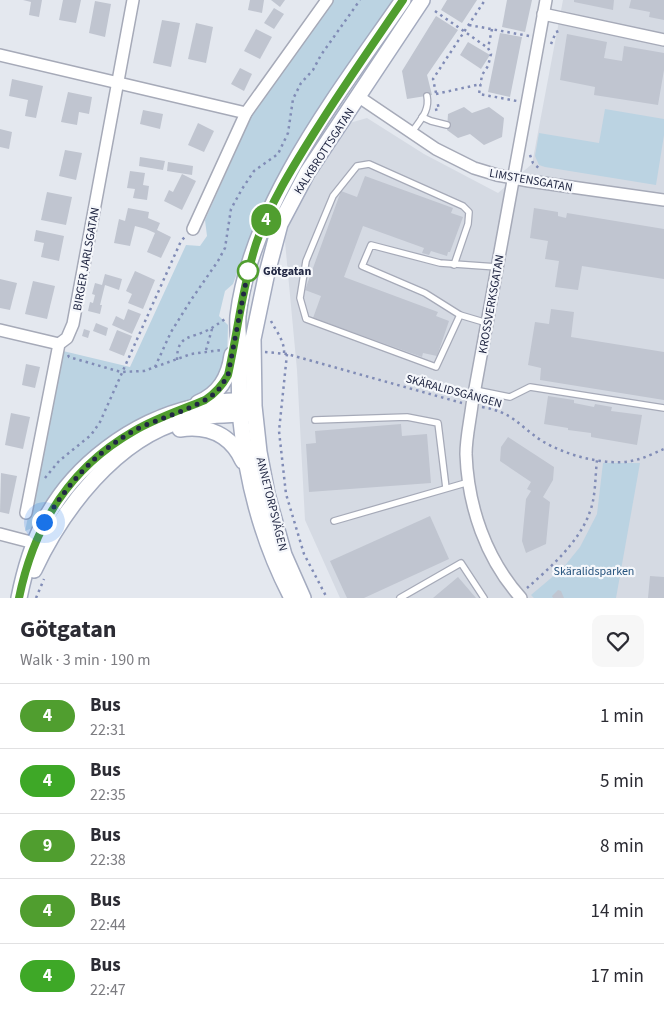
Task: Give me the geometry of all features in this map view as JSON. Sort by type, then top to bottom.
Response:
[{"type":"main road","name":"KALKBROTTSGATAN","points":[[245,406],[232,318],[257,242],[275,200],[297,160],[327,112],[403,0]]},
{"type":"main road","name":"KALKBROTTSGATAN","points":[[292,598],[281,577],[263,531],[253,498],[244,449],[245,406],[253,339],[266,276],[280,224],[307,173],[422,0]]},
{"type":"main road","points":[[20,598],[41,545],[44,522],[58,500],[86,466],[134,431],[205,400],[214,394],[225,381],[231,362],[232,318]]},
{"type":"main road","points":[[181,410],[204,405],[245,406]]},
{"type":"main road","points":[[41,545],[82,493],[108,465],[140,440],[171,424],[245,406]]},
{"type":"main road","name":"ANNETORPSVÄGEN","points":[[245,406],[259,452],[267,494],[284,555],[303,598]]},
{"type":"main road","points":[[140,440],[183,428],[212,430],[223,436],[234,446],[249,475]]},
{"type":"street","name":"BIRGER JARLSGATAN","points":[[26,512],[59,344],[66,338],[74,324],[134,0]]},
{"type":"street","points":[[193,229],[246,113],[327,0]]},
{"type":"street","name":"KROSSVERKSGATAN","points":[[520,597],[501,572],[479,528],[469,482],[466,453],[472,405],[546,0]]},
{"type":"street","points":[[543,14],[664,40]]},
{"type":"street","points":[[0,55],[246,113]]},
{"type":"street","name":"LIMSTENSGATAN","points":[[359,97],[436,148],[474,168],[513,178],[664,200]]},
{"type":"street","points":[[0,330],[59,344]]},
{"type":"street","points":[[0,534],[41,545]]},
{"type":"lane","points":[[412,132],[427,110],[426,96]]},
{"type":"lane","points":[[422,116],[447,125]]},
{"type":"lane","points":[[454,265],[468,224],[469,212],[463,206],[369,164],[357,166],[333,196],[306,261],[300,298],[306,319],[436,367],[460,315]]},
{"type":"lane","points":[[487,324],[460,315],[425,293],[362,266],[371,245],[440,263],[497,267]]},
{"type":"lane","points":[[475,390],[510,397],[530,387],[664,408]]},
{"type":"lane","points":[[314,420],[407,417],[438,423],[446,488]]},
{"type":"lane","points":[[334,521],[469,482]]},
{"type":"lane","points":[[400,598],[461,563],[484,598]]},
{"type":"path","points":[[156,367],[171,332],[225,248],[231,209],[242,189],[254,171],[278,154],[288,133],[293,99],[301,83],[314,70],[320,55],[360,0]]},
{"type":"path","points":[[427,110],[439,109],[433,79],[485,0]]},
{"type":"path","points":[[435,11],[488,48],[491,54],[488,66],[482,75],[479,94],[517,101]]},
{"type":"path","points":[[469,24],[530,36]]},
{"type":"path","points":[[488,48],[492,29]]},
{"type":"path","points":[[550,52],[556,32],[565,29]]},
{"type":"path","points":[[436,94],[481,84]]},
{"type":"path","points":[[530,154],[537,168],[547,173]]},
{"type":"path","points":[[44,480],[59,461],[91,435],[100,422],[181,241],[193,229]]},
{"type":"path","points":[[270,313],[271,321],[285,348],[286,354],[279,431],[286,494],[304,554],[327,598]]},
{"type":"path","points":[[177,360],[177,351],[181,342],[190,336],[207,331],[232,318]]},
{"type":"path","points":[[206,351],[213,328]]},
{"type":"path","points":[[59,344],[69,357],[121,372],[144,371],[191,354],[225,350]]},
{"type":"path","name":"SKÄRALIDSGÅNGEN","points":[[258,351],[286,354],[504,413],[523,425],[541,440],[557,449],[574,455],[597,460],[630,461],[664,449]]},
{"type":"path","points":[[520,597],[546,572],[584,526],[590,512],[597,460]]},
{"type":"shaded area","points":[[563,0],[664,0],[664,598],[340,598],[305,520],[297,370],[284,231],[346,124],[367,118],[424,154],[498,193],[532,164]]},
{"type":"green space","points":[[332,0],[396,0],[290,155],[259,213],[233,284],[225,291],[219,316],[228,325],[227,363],[217,383],[202,395],[156,410],[127,426],[94,451],[35,527],[25,531],[63,351],[130,367],[186,245],[200,246],[207,236],[205,220],[255,108]]},
{"type":"green space","points":[[605,109],[664,119],[664,135],[656,185],[539,165],[535,156],[539,133],[599,143]]},
{"type":"green space","name":"Skäralidsparken","points":[[603,463],[640,463],[616,598],[534,598],[531,595],[563,568],[580,547],[597,514]]},
{"type":"building","points":[[23,0],[42,0],[39,17],[29,15],[31,2]]},
{"type":"building","points":[[63,0],[81,0],[76,23],[59,20]]},
{"type":"building","points":[[250,0],[264,0],[262,13],[248,10]]},
{"type":"building","points":[[271,0],[285,0],[280,7]]},
{"type":"building","points":[[447,0],[477,0],[462,23],[441,10]]},
{"type":"building","points":[[507,0],[532,0],[525,32],[502,27]]},
{"type":"building","points":[[574,0],[614,0],[613,10],[574,2]]},
{"type":"building","points":[[631,0],[664,0],[664,20],[649,17],[650,12],[629,8]]},
{"type":"building","points":[[95,1],[111,4],[105,37],[89,33]]},
{"type":"building","points":[[274,8],[284,14],[274,29],[264,23]]},
{"type":"building","points":[[436,16],[458,30],[427,75],[432,95],[407,99],[402,71]]},
{"type":"building","points":[[162,20],[180,23],[171,67],[153,63]]},
{"type":"building","points":[[196,23],[213,27],[206,63],[188,59]]},
{"type":"building","points":[[256,29],[272,37],[260,59],[244,51]]},
{"type":"building","points":[[500,33],[522,37],[510,97],[488,92]]},
{"type":"building","points":[[567,34],[607,42],[604,58],[622,61],[624,46],[664,53],[664,70],[658,105],[594,95],[595,87],[560,80]]},
{"type":"building","points":[[468,42],[490,55],[481,69],[460,55]]},
{"type":"building","points":[[240,68],[252,74],[244,91],[231,84]]},
{"type":"building","points":[[12,79],[43,86],[36,118],[25,116],[28,100],[9,96]]},
{"type":"building","points":[[68,92],[92,97],[89,114],[79,112],[77,125],[61,122]]},
{"type":"building","points":[[464,107],[472,113],[489,107],[504,118],[502,137],[484,145],[470,134],[458,138],[447,130],[448,114]]},
{"type":"building","points":[[143,110],[163,114],[160,129],[140,124]]},
{"type":"building","points":[[198,123],[214,131],[204,152],[188,145]]},
{"type":"building","points":[[0,129],[12,132],[9,149],[0,147]]},
{"type":"building","points":[[65,150],[82,153],[76,180],[59,176]]},
{"type":"building","points":[[140,157],[165,161],[163,170],[139,166]]},
{"type":"building","points":[[168,162],[193,166],[192,175],[167,171]]},
{"type":"building","points":[[130,171],[145,173],[143,185],[149,186],[147,200],[133,198],[135,189],[127,188]]},
{"type":"building","points":[[182,174],[196,181],[182,210],[164,201],[169,190],[173,192]]},
{"type":"building","points":[[365,176],[453,208],[451,213],[463,217],[447,256],[431,251],[429,255],[422,253],[424,248],[363,226],[344,277],[438,312],[436,316],[449,321],[437,356],[423,353],[422,357],[313,318],[321,296],[305,290],[341,191],[357,197]]},
{"type":"building","points":[[47,192],[72,197],[66,225],[41,220]]},
{"type":"building","points":[[128,208],[149,212],[148,218],[160,223],[157,230],[171,237],[161,258],[147,252],[155,233],[146,229],[135,226],[130,246],[114,243],[119,219],[125,221]]},
{"type":"building","points":[[534,208],[558,212],[558,216],[566,218],[567,213],[664,229],[664,279],[582,266],[578,290],[555,287],[559,261],[545,259],[548,241],[530,238]]},
{"type":"building","points":[[36,230],[64,236],[59,261],[41,257],[44,243],[34,241]]},
{"type":"building","points":[[135,271],[155,280],[143,309],[128,303],[132,294],[126,291]]},
{"type":"building","points":[[105,274],[122,279],[119,290],[105,285],[100,305],[102,305],[100,314],[88,311],[90,302],[93,303],[95,295],[92,294],[95,283],[102,285]]},
{"type":"building","points":[[0,279],[17,283],[10,310],[0,308]]},
{"type":"building","points":[[33,281],[55,286],[47,319],[25,314]]},
{"type":"building","points":[[128,309],[141,314],[132,334],[112,325],[116,316],[124,320]]},
{"type":"building","points":[[551,309],[574,312],[571,337],[664,352],[664,400],[540,380],[541,368],[528,365],[535,322],[549,324]]},
{"type":"building","points":[[96,323],[108,328],[106,336],[93,331]]},
{"type":"building","points":[[84,329],[90,331],[88,338],[82,336]]},
{"type":"building","points":[[117,330],[132,336],[124,356],[109,350]]},
{"type":"building","points":[[26,364],[40,367],[35,388],[22,385]]},
{"type":"building","points":[[548,396],[574,400],[574,403],[594,407],[595,404],[612,407],[611,411],[642,415],[637,445],[591,437],[591,433],[544,424]]},
{"type":"building","points":[[11,413],[30,417],[23,449],[5,445]]},
{"type":"building","points":[[401,424],[402,436],[427,434],[431,483],[309,492],[306,444],[316,443],[315,431]]},
{"type":"building","points":[[508,437],[554,467],[553,480],[543,497],[550,502],[546,544],[526,553],[522,541],[526,499],[531,491],[527,489],[531,482],[500,461],[501,447]]},
{"type":"building","points":[[1,473],[17,476],[9,514],[0,512]]},
{"type":"building","points":[[430,516],[449,559],[364,598],[347,598],[330,561]]},
{"type":"building","points":[[650,576],[664,577],[664,598],[648,598]]},
{"type":"building","points":[[458,577],[476,598],[433,598]]},
{"type":"building","points":[[558,590],[561,591],[564,598],[553,598],[552,596]]},
{"type":"bus line","name":"4","points":[[19,598],[35,543],[44,522],[67,487],[86,466],[134,431],[205,400],[221,387],[228,375],[231,362],[246,278],[257,242],[275,200],[327,112],[403,0]]},
{"type":"place","name":"Götgatan","points":[[248,271]]},
{"type":"route","points":[[44,522],[67,487],[86,466],[110,447],[149,423],[205,400],[221,387],[228,375],[248,271]]}]
